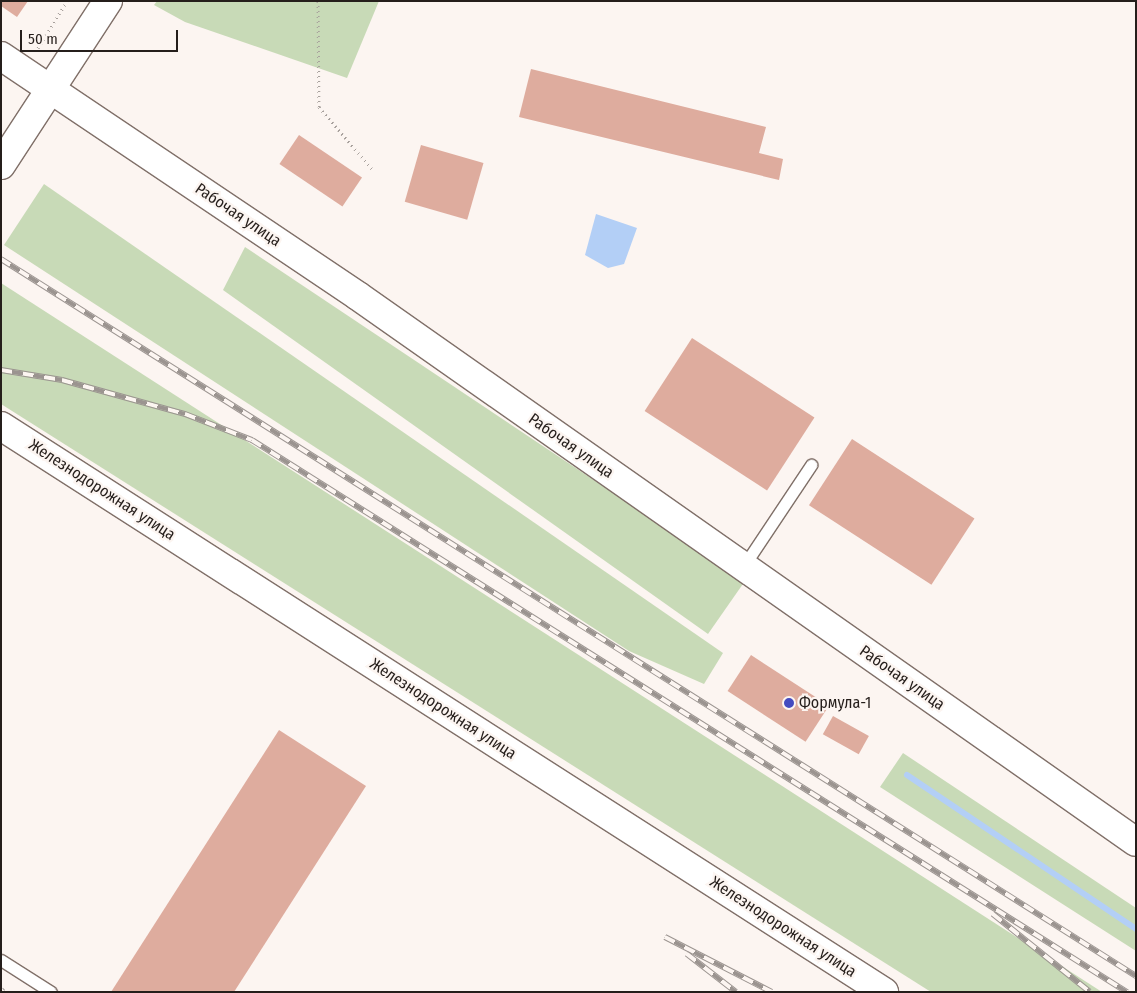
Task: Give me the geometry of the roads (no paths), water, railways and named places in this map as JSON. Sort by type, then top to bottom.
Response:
[{"type":"street","points":[[1,165],[108,1]]},
{"type":"street","name":"Рабочая улица","points":[[1,56],[52,88],[366,302],[1136,842]]},
{"type":"street","name":"Железнодорожная улица","points":[[1,426],[884,992]]},
{"type":"lane","points":[[743,566],[811,465]]},
{"type":"lane","points":[[1,960],[51,992]]},
{"type":"water","points":[[596,214],[637,228],[624,264],[608,268],[585,255]]},
{"type":"waterway","points":[[907,775],[1136,929]]},
{"type":"railway","points":[[1,259],[1136,976]]},
{"type":"railway","points":[[1,370],[62,380],[185,414],[252,440],[1127,992]]},
{"type":"railway","points":[[993,914],[1090,992]]},
{"type":"railway","points":[[665,937],[772,992]]},
{"type":"railway","points":[[687,954],[736,992]]},
{"type":"place","name":"Формула-1","points":[[789,703]]}]
